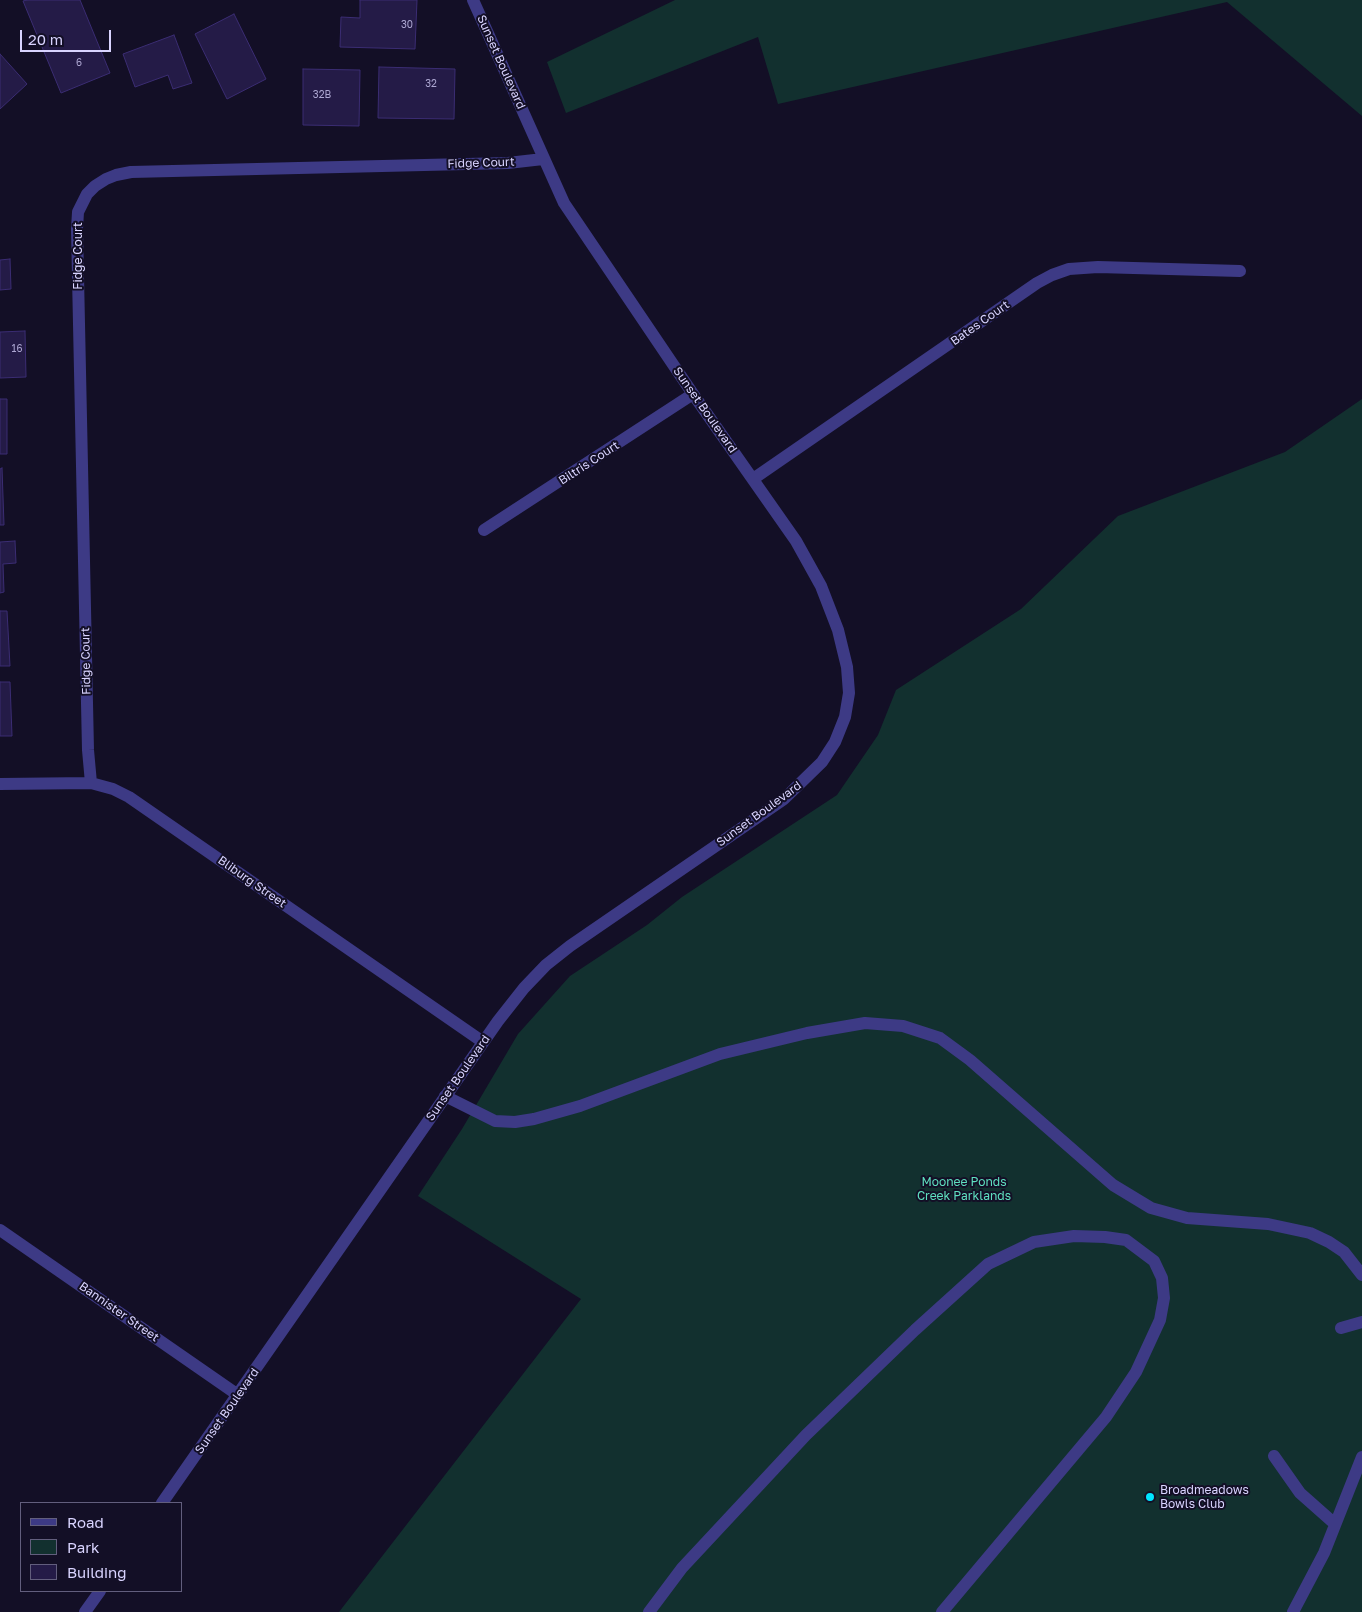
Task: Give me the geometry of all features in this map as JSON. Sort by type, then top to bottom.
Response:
[{"type":"street","name":"Sunset Boulevard","points":[[163,1502],[445,1096],[524,988],[570,946],[784,799],[822,762],[836,742],[845,717],[849,693],[847,667],[838,630],[821,586],[796,541],[693,394],[564,203],[473,0]]},
{"type":"street","name":"Fidge Court","points":[[91,783],[88,750],[77,229],[78,212],[88,194],[95,186],[106,179],[131,172],[508,162],[543,159]]},
{"type":"street","name":"Bates Court","points":[[753,480],[1037,283],[1052,275],[1069,269],[1098,267],[1240,271]]},
{"type":"street","name":"Biltris Court","points":[[484,530],[693,394]]},
{"type":"street","name":"Bliburg Street","points":[[0,784],[91,783],[113,789],[130,797],[483,1042]]},
{"type":"street","points":[[445,1096],[495,1121],[525,1120],[580,1106],[720,1054],[807,1033],[865,1023],[903,1026],[940,1038],[970,1060],[1113,1185],[1151,1208],[1187,1218],[1268,1224],[1310,1233],[1344,1252],[1362,1275]]},
{"type":"street","name":"Bannister Street","points":[[0,1230],[238,1395]]},
{"type":"street","points":[[650,1612],[682,1568],[806,1435],[915,1330],[988,1264],[1034,1242],[1074,1236],[1126,1240],[1154,1261],[1162,1278],[1164,1298],[1160,1320],[1136,1372],[1106,1417],[942,1612]]},
{"type":"street","points":[[1341,1328],[1362,1322]]},
{"type":"street","points":[[1274,1456],[1300,1493],[1335,1524]]},
{"type":"street","points":[[1293,1612],[1324,1553],[1362,1457]]},
{"type":"street","points":[[85,1612],[99,1592]]},
{"type":"green space","points":[[675,0],[1362,0],[1362,116],[1227,2],[778,104],[758,37],[566,113],[547,62]]},
{"type":"green space","name":"Moonee Ponds Creek Parklands","points":[[1362,399],[1362,1612],[339,1612],[581,1299],[418,1196],[462,1129],[518,1034],[570,976],[647,925],[682,897],[837,795],[878,735],[896,690],[1021,609],[1118,516],[1285,452]]},
{"type":"building","points":[[80,0],[110,73],[61,93],[23,1]]},
{"type":"building","points":[[360,0],[417,0],[415,49],[340,47],[341,17],[360,18]]},
{"type":"building","points":[[234,14],[266,79],[227,99],[195,34]]},
{"type":"building","points":[[174,35],[192,83],[173,89],[168,75],[135,87],[123,54]]},
{"type":"building","points":[[0,54],[27,84],[0,109]]},
{"type":"building","points":[[379,67],[455,69],[454,119],[378,118]]},
{"type":"building","points":[[303,69],[360,70],[359,126],[303,125]]},
{"type":"building","points":[[10,259],[11,289],[0,290],[0,260]]},
{"type":"building","points":[[25,331],[26,377],[0,378],[0,332]]},
{"type":"building","points":[[0,399],[7,399],[7,454],[0,454]]},
{"type":"building","points":[[2,468],[4,525],[0,525],[0,469]]},
{"type":"building","points":[[15,541],[16,563],[3,564],[4,592],[0,593],[0,542]]},
{"type":"building","points":[[0,611],[7,611],[10,666],[0,666]]},
{"type":"building","points":[[0,682],[10,682],[12,736],[0,736]]},
{"type":"place","name":"Broadmeadows Bowls Club","points":[[1150,1497]]}]
